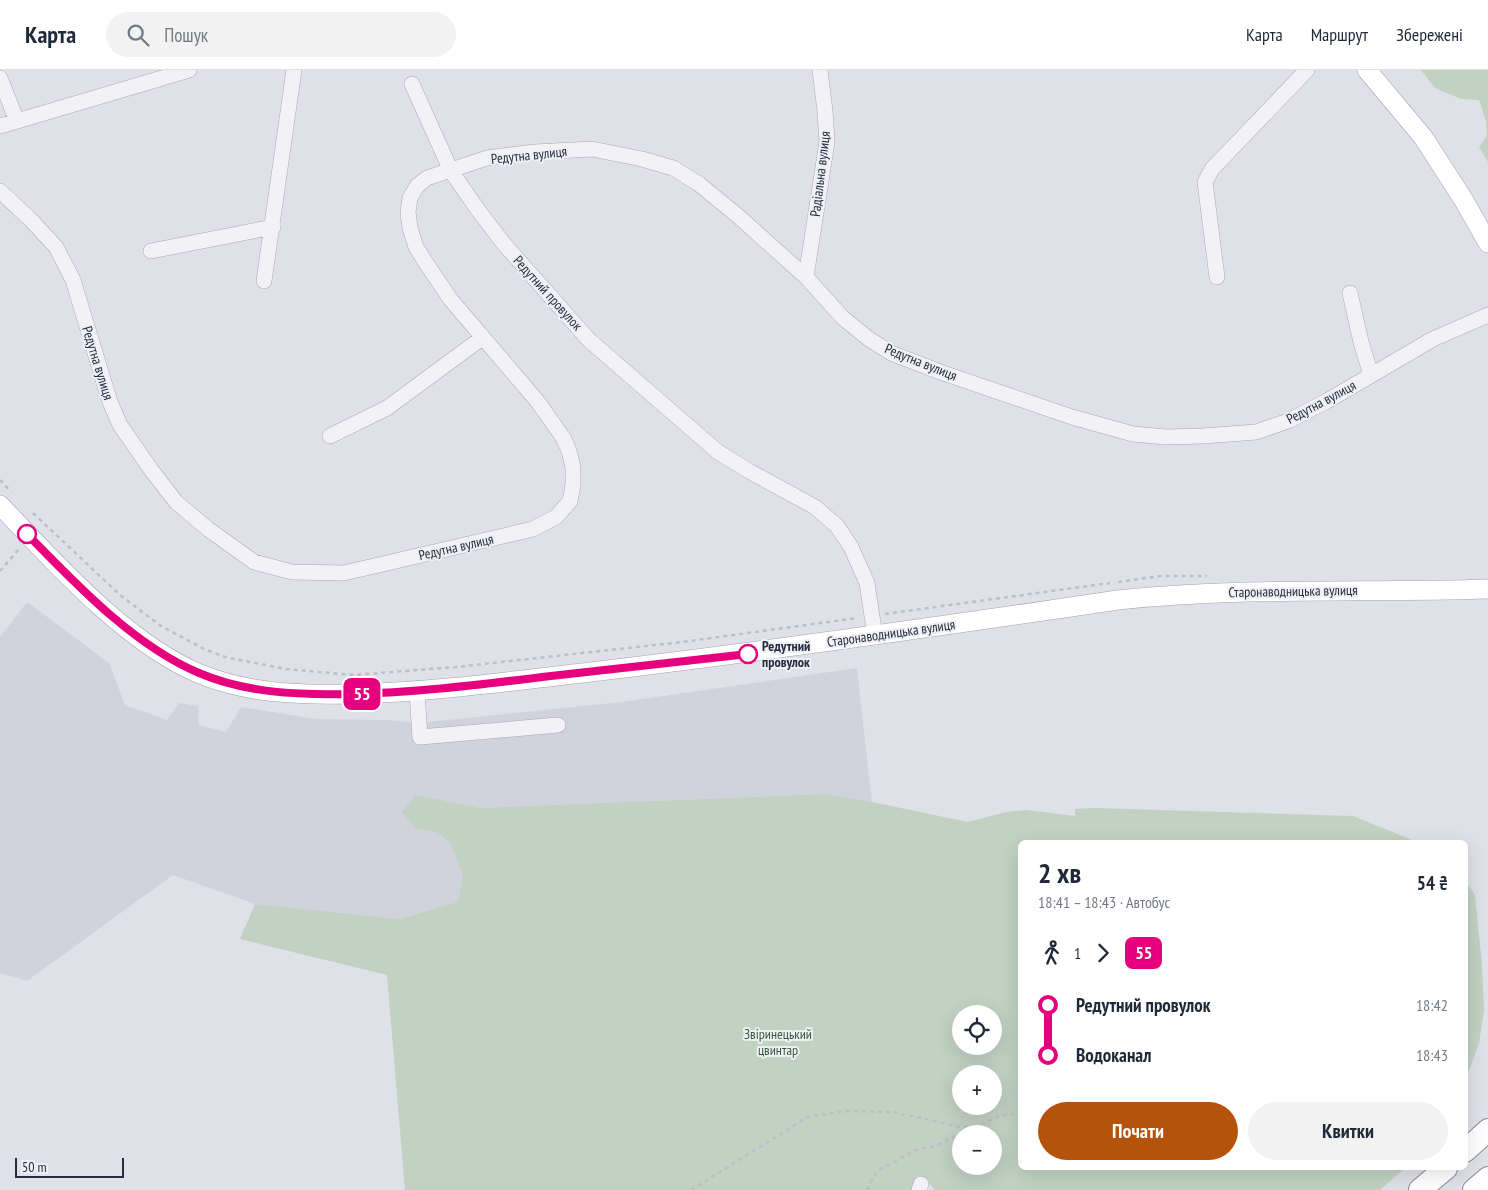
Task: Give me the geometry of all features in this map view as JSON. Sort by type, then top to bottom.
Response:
[{"type":"highway","points":[[1468,1148],[1488,1130]]},
{"type":"highway","points":[[1420,1190],[1444,1170]]},
{"type":"highway","points":[[1474,1190],[1488,1178]]},
{"type":"main road","points":[[1369,71],[1423,137],[1463,199],[1488,243]]},
{"type":"main road","name":"Старонаводницька вулиця","points":[[6,499],[53,560],[118,620],[162,653],[198,673],[244,688],[301,694],[417,692],[746,654],[1118,600],[1159,596],[1344,590],[1488,589]]},
{"type":"street","points":[[0,126],[189,70]]},
{"type":"street","points":[[264,281],[294,70]]},
{"type":"street","name":"Радіальна вулиця","points":[[806,277],[827,142],[826,111],[820,70]]},
{"type":"street","points":[[1217,277],[1205,182],[1212,169],[1306,70]]},
{"type":"street","points":[[0,78],[16,121]]},
{"type":"street","name":"Редутний провулок","points":[[412,84],[451,170],[504,244],[590,340],[718,452],[749,472],[816,507],[837,526],[851,547],[867,583],[875,636]]},
{"type":"street","name":"Редутна вулиця","points":[[0,191],[56,247],[72,280],[110,402],[120,425],[152,471],[176,502],[208,529],[254,562],[292,572],[344,573],[533,529],[556,517],[570,501],[573,485],[572,467],[569,451],[564,439],[538,402],[482,338],[452,300],[416,247],[410,228],[408,212],[410,198],[417,186],[427,178],[487,158],[535,152],[592,149],[642,159],[673,168],[699,184],[806,277],[843,318],[869,339],[891,353],[1072,418],[1133,434],[1165,437],[1256,432],[1288,421],[1434,340],[1488,314]]},
{"type":"street","points":[[151,252],[273,227]]},
{"type":"street","points":[[1350,293],[1371,375]]},
{"type":"street","points":[[330,436],[387,408],[482,338]]},
{"type":"street","points":[[417,692],[420,737],[558,725]]},
{"type":"path","points":[[0,480],[6,499]]},
{"type":"path","points":[[30,510],[120,595],[161,626],[204,649],[225,658],[286,669],[354,675],[464,667],[682,642],[1160,576],[1215,576]]},
{"type":"path","points":[[0,571],[20,548]]},
{"type":"path","points":[[690,1190],[808,1117],[846,1111],[893,1112],[953,1125]]},
{"type":"path","points":[[980,1125],[1001,1116],[1018,1114]]},
{"type":"path","points":[[867,1190],[877,1172],[916,1150],[935,1146],[952,1138]]},
{"type":"shaded area","points":[[27,602],[109,663],[125,705],[167,720],[179,703],[198,706],[199,725],[226,732],[241,707],[316,719],[387,720],[419,723],[621,702],[857,668],[872,802],[826,794],[480,808],[415,796],[415,828],[438,833],[451,844],[463,877],[457,902],[400,919],[255,904],[173,875],[27,981],[0,973],[0,637]]},
{"type":"green space","points":[[1421,70],[1488,70],[1488,162],[1479,147],[1487,136],[1486,121],[1479,100],[1461,99],[1435,88]]},
{"type":"green space","name":"Звіринецький цвинтар","points":[[826,794],[968,822],[1006,812],[1026,810],[1075,816],[1075,809],[1095,808],[1353,816],[1412,840],[1018,840],[1018,1170],[1403,1170],[1380,1190],[934,1190],[928,1181],[917,1176],[912,1190],[405,1190],[387,975],[240,939],[255,904],[400,919],[457,902],[463,877],[451,844],[438,833],[415,828],[402,812],[415,795],[480,808]]},
{"type":"green space","points":[[1468,884],[1475,895],[1482,965],[1484,1010],[1479,1043],[1468,1073]]},
{"type":"bus line","name":"55","points":[[27,534],[89,595],[142,639],[162,653],[198,673],[244,688],[301,694],[417,692],[748,654]]},
{"type":"place","name":"Редутний провулок","points":[[748,654]]}]
